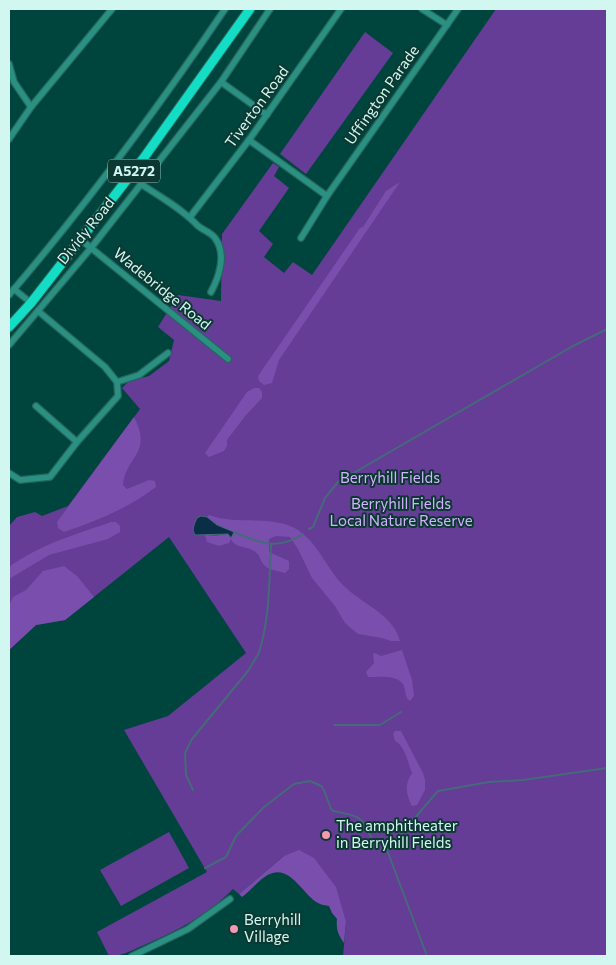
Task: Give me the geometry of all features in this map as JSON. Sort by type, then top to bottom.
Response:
[{"type":"main road","name":"Dividy Road","points":[[9,327],[31,303],[143,159],[250,9]]},
{"type":"street","points":[[9,139],[31,107],[112,9]]},
{"type":"street","name":"Dividy Road","points":[[9,295],[117,162],[178,79],[225,9]]},
{"type":"street","name":"Dividy Road","points":[[9,345],[91,248],[221,82],[270,9]]},
{"type":"street","name":"Tiverton Road","points":[[190,217],[249,140],[341,9]]},
{"type":"street","points":[[422,9],[447,25]]},
{"type":"street","name":"Uffington Parade","points":[[301,238],[327,196],[458,9]]},
{"type":"street","points":[[9,64],[14,82],[31,107]]},
{"type":"street","points":[[221,82],[267,115]]},
{"type":"street","points":[[249,140],[327,196]]},
{"type":"street","points":[[141,184],[190,217],[198,226],[215,236],[221,251],[219,274],[211,292]]},
{"type":"street","name":"Wadebridge Road","points":[[80,239],[228,359]]},
{"type":"street","points":[[14,289],[31,303]]},
{"type":"street","points":[[9,473],[20,480],[50,477],[77,442],[118,396],[117,382],[106,367],[38,311]]},
{"type":"street","points":[[117,382],[138,376],[168,354]]},
{"type":"street","points":[[36,406],[77,442]]},
{"type":"street","points":[[132,956],[188,928],[230,899]]},
{"type":"green space","name":"Berryhill Fields Local Nature Reserve","points":[[496,9],[607,9],[607,956],[343,956],[346,922],[284,856],[239,894],[233,889],[213,907],[190,922],[167,935],[130,951],[109,956],[97,932],[207,872],[124,730],[168,716],[246,653],[169,537],[65,620],[36,625],[9,650],[9,526],[17,517],[35,512],[42,516],[68,506],[140,409],[122,388],[129,381],[149,376],[169,361],[174,340],[158,327],[178,295],[221,301],[222,234],[273,163],[279,167],[274,176],[289,188],[259,231],[273,244],[264,257],[284,273],[293,262],[312,275]]},
{"type":"green space","points":[[365,32],[393,53],[306,174],[280,154]]},
{"type":"green space","points":[[169,832],[189,868],[121,906],[100,870]]},
{"type":"shaded area","points":[[400,182],[279,360],[272,383],[264,385],[259,381],[258,376],[360,228],[363,227],[386,191]]},
{"type":"shaded area","points":[[254,388],[259,388],[262,392],[262,398],[227,440],[227,446],[224,451],[209,457],[205,453],[247,392]]},
{"type":"shaded area","points":[[134,417],[141,439],[140,447],[125,475],[123,485],[127,489],[149,480],[155,481],[156,487],[112,513],[64,532],[58,528],[57,522]]},
{"type":"shaded area","points":[[209,515],[227,519],[276,522],[295,528],[311,541],[341,583],[383,615],[396,631],[400,641],[358,634],[345,623],[335,606],[312,578],[290,537],[276,536],[269,539],[269,552],[289,561],[289,569],[285,573],[276,571],[265,566],[254,551],[235,544],[231,539],[229,543],[219,546],[207,542],[205,535],[216,536],[233,532],[217,525],[207,517]]},
{"type":"shaded area","points":[[111,522],[116,522],[120,526],[120,532],[108,539],[49,555],[9,579],[9,567],[33,552]]},
{"type":"shaded area","points":[[64,566],[77,576],[94,597],[65,620],[36,625],[9,650],[9,606],[13,597],[26,590],[43,571]]},
{"type":"shaded area","points":[[402,650],[412,680],[414,696],[410,701],[406,696],[404,686],[398,680],[388,677],[368,677],[366,672],[374,663],[373,654],[381,656]]},
{"type":"shaded area","points":[[395,731],[401,731],[423,773],[425,790],[417,805],[412,806],[408,797],[407,786],[412,773],[404,751],[395,741],[393,734]]},
{"type":"shaded area","points":[[299,850],[314,858],[336,887],[346,922],[344,943],[338,932],[337,919],[329,906],[319,904],[295,880],[282,873],[274,872],[263,878],[242,897],[239,894],[284,856]]},
{"type":"water","points":[[201,516],[207,517],[217,525],[234,532],[231,538],[228,534],[195,535],[193,531],[194,526],[197,518]]},
{"type":"waterway","points":[[309,529],[313,527],[325,498],[338,482],[573,346],[607,329]]},
{"type":"waterway","points":[[234,532],[268,544],[285,542],[303,534]]},
{"type":"waterway","points":[[258,655],[267,615],[271,545]]},
{"type":"waterway","points":[[193,790],[186,775],[185,753],[192,739],[248,671],[257,656]]},
{"type":"waterway","points":[[334,725],[380,725],[401,712]]},
{"type":"waterway","points":[[387,850],[438,791],[489,782],[523,780],[607,768]]},
{"type":"waterway","points":[[205,868],[226,857],[236,836],[264,807],[294,784],[310,781],[321,786],[333,811],[353,815],[362,821],[377,848]]},
{"type":"waterway","points":[[387,850],[427,956]]},
{"type":"place","name":"The amphitheater in Berryhill Fields","points":[[326,835]]},
{"type":"place","name":"Berryhill Village","points":[[234,929]]},
{"type":"park label","name":"Berryhill Fields","points":[[390,478]]}]
